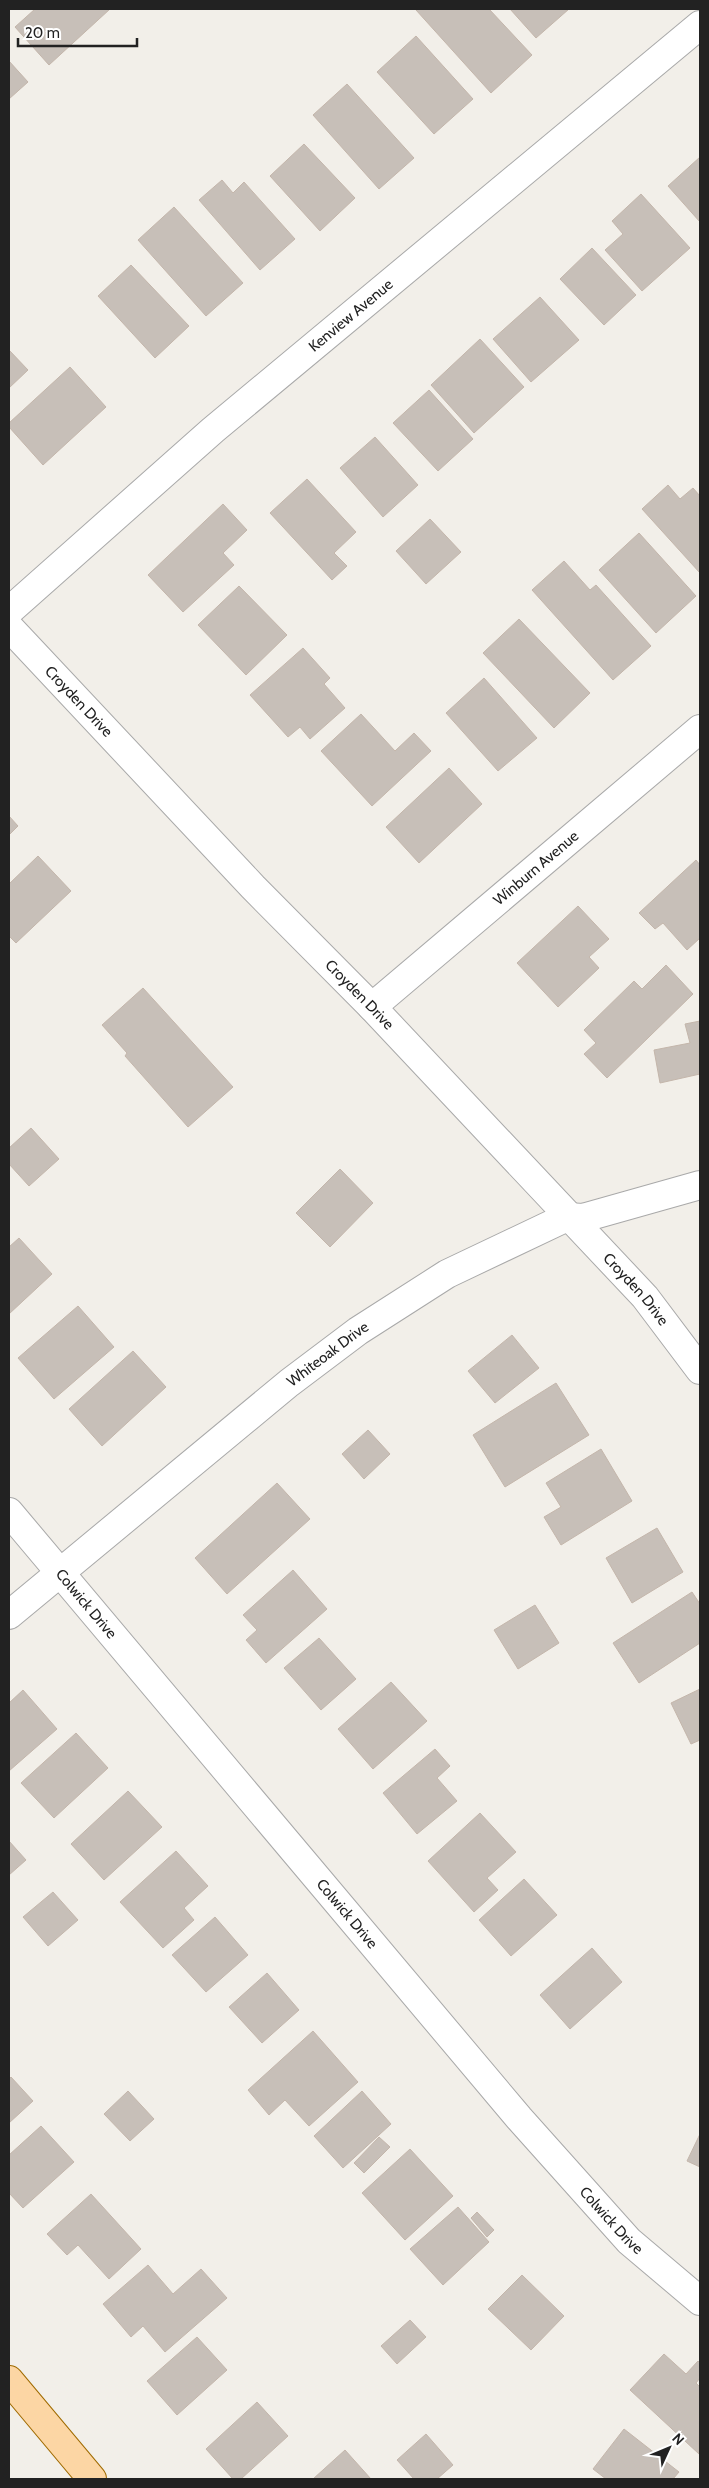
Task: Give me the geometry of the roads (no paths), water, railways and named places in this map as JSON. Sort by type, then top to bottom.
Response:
[{"type":"main road","points":[[9,2380],[92,2479]]},
{"type":"street","name":"Kenview Avenue","points":[[9,611],[213,430],[700,25]]},
{"type":"street","name":"Croyden Drive","points":[[9,627],[247,880],[372,1007],[567,1217],[645,1297],[700,1370]]},
{"type":"street","name":"Winburn Avenue","points":[[372,1007],[700,729]]},
{"type":"street","name":"Whiteoak Drive","points":[[9,1615],[289,1383],[358,1331],[446,1274],[567,1217],[582,1218],[700,1185]]},
{"type":"street","name":"Colwick Drive","points":[[9,1512],[519,2118],[629,2241],[700,2301]]}]
